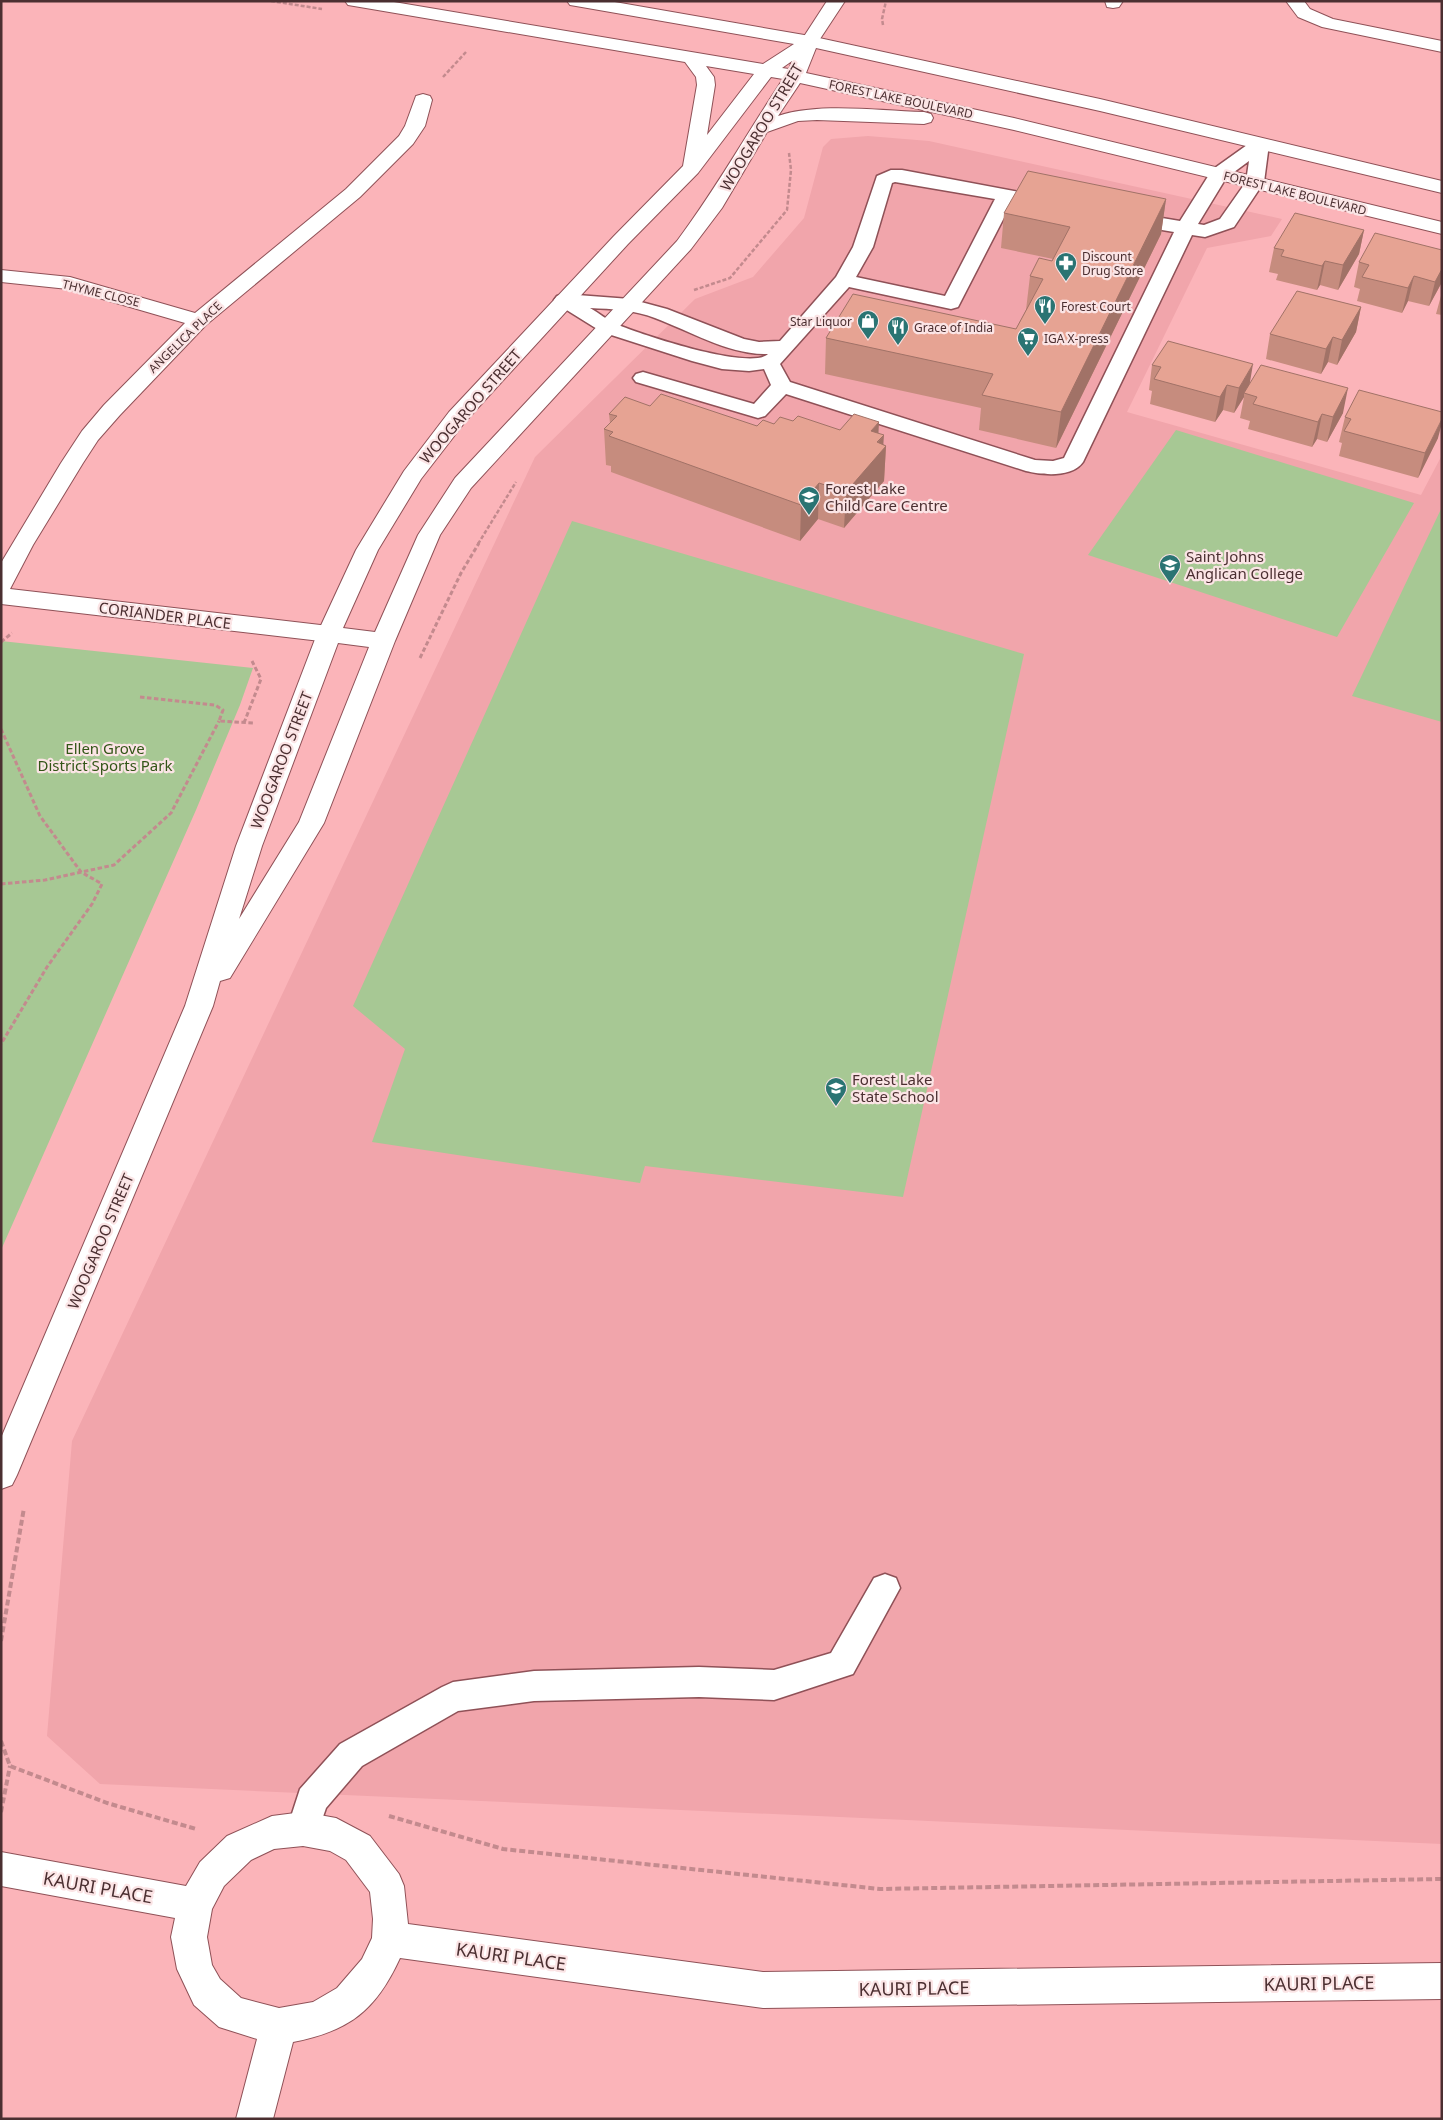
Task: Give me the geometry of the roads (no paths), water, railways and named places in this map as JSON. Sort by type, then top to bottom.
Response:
[{"type":"main road","name":"FOREST LAKE BOULEVARD","points":[[354,1],[795,76],[1014,124],[1442,228]]},
{"type":"main road","points":[[576,1],[810,41],[1091,103],[1442,187]]},
{"type":"main road","points":[[810,41],[836,1]]},
{"type":"main road","points":[[1295,1],[1304,13],[1328,23],[1442,48]]},
{"type":"main road","name":"WOOGAROO STREET","points":[[1,1476],[199,1006],[249,846],[329,634],[367,550],[412,476],[456,418],[564,300],[691,169],[766,70],[810,41]]},
{"type":"main road","name":"WOOGAROO STREET","points":[[199,1006],[311,823],[383,641],[429,535],[463,483],[609,328],[684,245],[706,216],[760,128],[795,76],[810,41]]},
{"type":"main road","points":[[691,57],[705,77],[706,85],[691,169]]},
{"type":"main road","name":"ANGELICA PLACE","points":[[1,585],[22,545],[90,436],[119,403],[199,321],[354,193],[406,140],[415,126],[423,100]]},
{"type":"main road","points":[[760,128],[795,116],[817,114],[894,116],[1014,124]]},
{"type":"main road","name":"THYME CLOSE","points":[[1,276],[70,283],[199,321]]},
{"type":"main road","name":"CORIANDER PLACE","points":[[1,596],[383,641]]},
{"type":"main road","points":[[303,1829],[336,1835],[358,1848],[386,1886],[391,1919],[390,1939],[375,1972],[350,2001],[318,2019],[280,2026],[232,2014],[207,1992],[195,1969],[189,1936],[195,1905],[212,1874],[240,1848],[272,1833],[303,1829]]},
{"type":"main road","name":"KAURI PLACE","points":[[1,1869],[195,1905]]},
{"type":"main road","name":"KAURI PLACE","points":[[390,1939],[763,1990],[1442,1981]]},
{"type":"main road","points":[[254,2119],[280,2026]]},
{"type":"lane","points":[[771,362],[782,386],[1032,466],[1055,468],[1072,462],[1185,229],[1218,174],[1260,144]]},
{"type":"lane","points":[[1110,214],[1185,229],[1205,231],[1227,223],[1255,182],[1260,144]]},
{"type":"lane","points":[[564,300],[609,328],[722,364],[749,365],[771,362],[844,280],[863,247],[884,180],[891,176],[902,176],[1063,206]]},
{"type":"lane","points":[[844,280],[951,303],[1006,195]]},
{"type":"lane","points":[[564,300],[630,305],[660,313],[739,344],[759,348],[787,346]]},
{"type":"lane","points":[[643,378],[758,412],[782,386]]},
{"type":"lane","points":[[303,1829],[312,1800],[350,1755],[453,1698],[534,1686],[699,1682],[774,1685],[842,1664],[885,1588]]},
{"type":"place","name":"Discount Drug Store","points":[[1066,282]]},
{"type":"place","name":"Forest Court","points":[[1045,325]]},
{"type":"place","name":"Star Liquor","points":[[868,340]]},
{"type":"place","name":"Grace of India","points":[[898,346]]},
{"type":"place","name":"IGA X-press","points":[[1028,357]]},
{"type":"place","name":"Forest Lake Child Care Centre","points":[[809,516]]},
{"type":"place","name":"Saint Johns Anglican College","points":[[1170,584]]},
{"type":"place","name":"Forest Lake State School","points":[[836,1107]]},
{"type":"park label","name":"Ellen Grove District Sports Park","points":[[105,756]]}]
